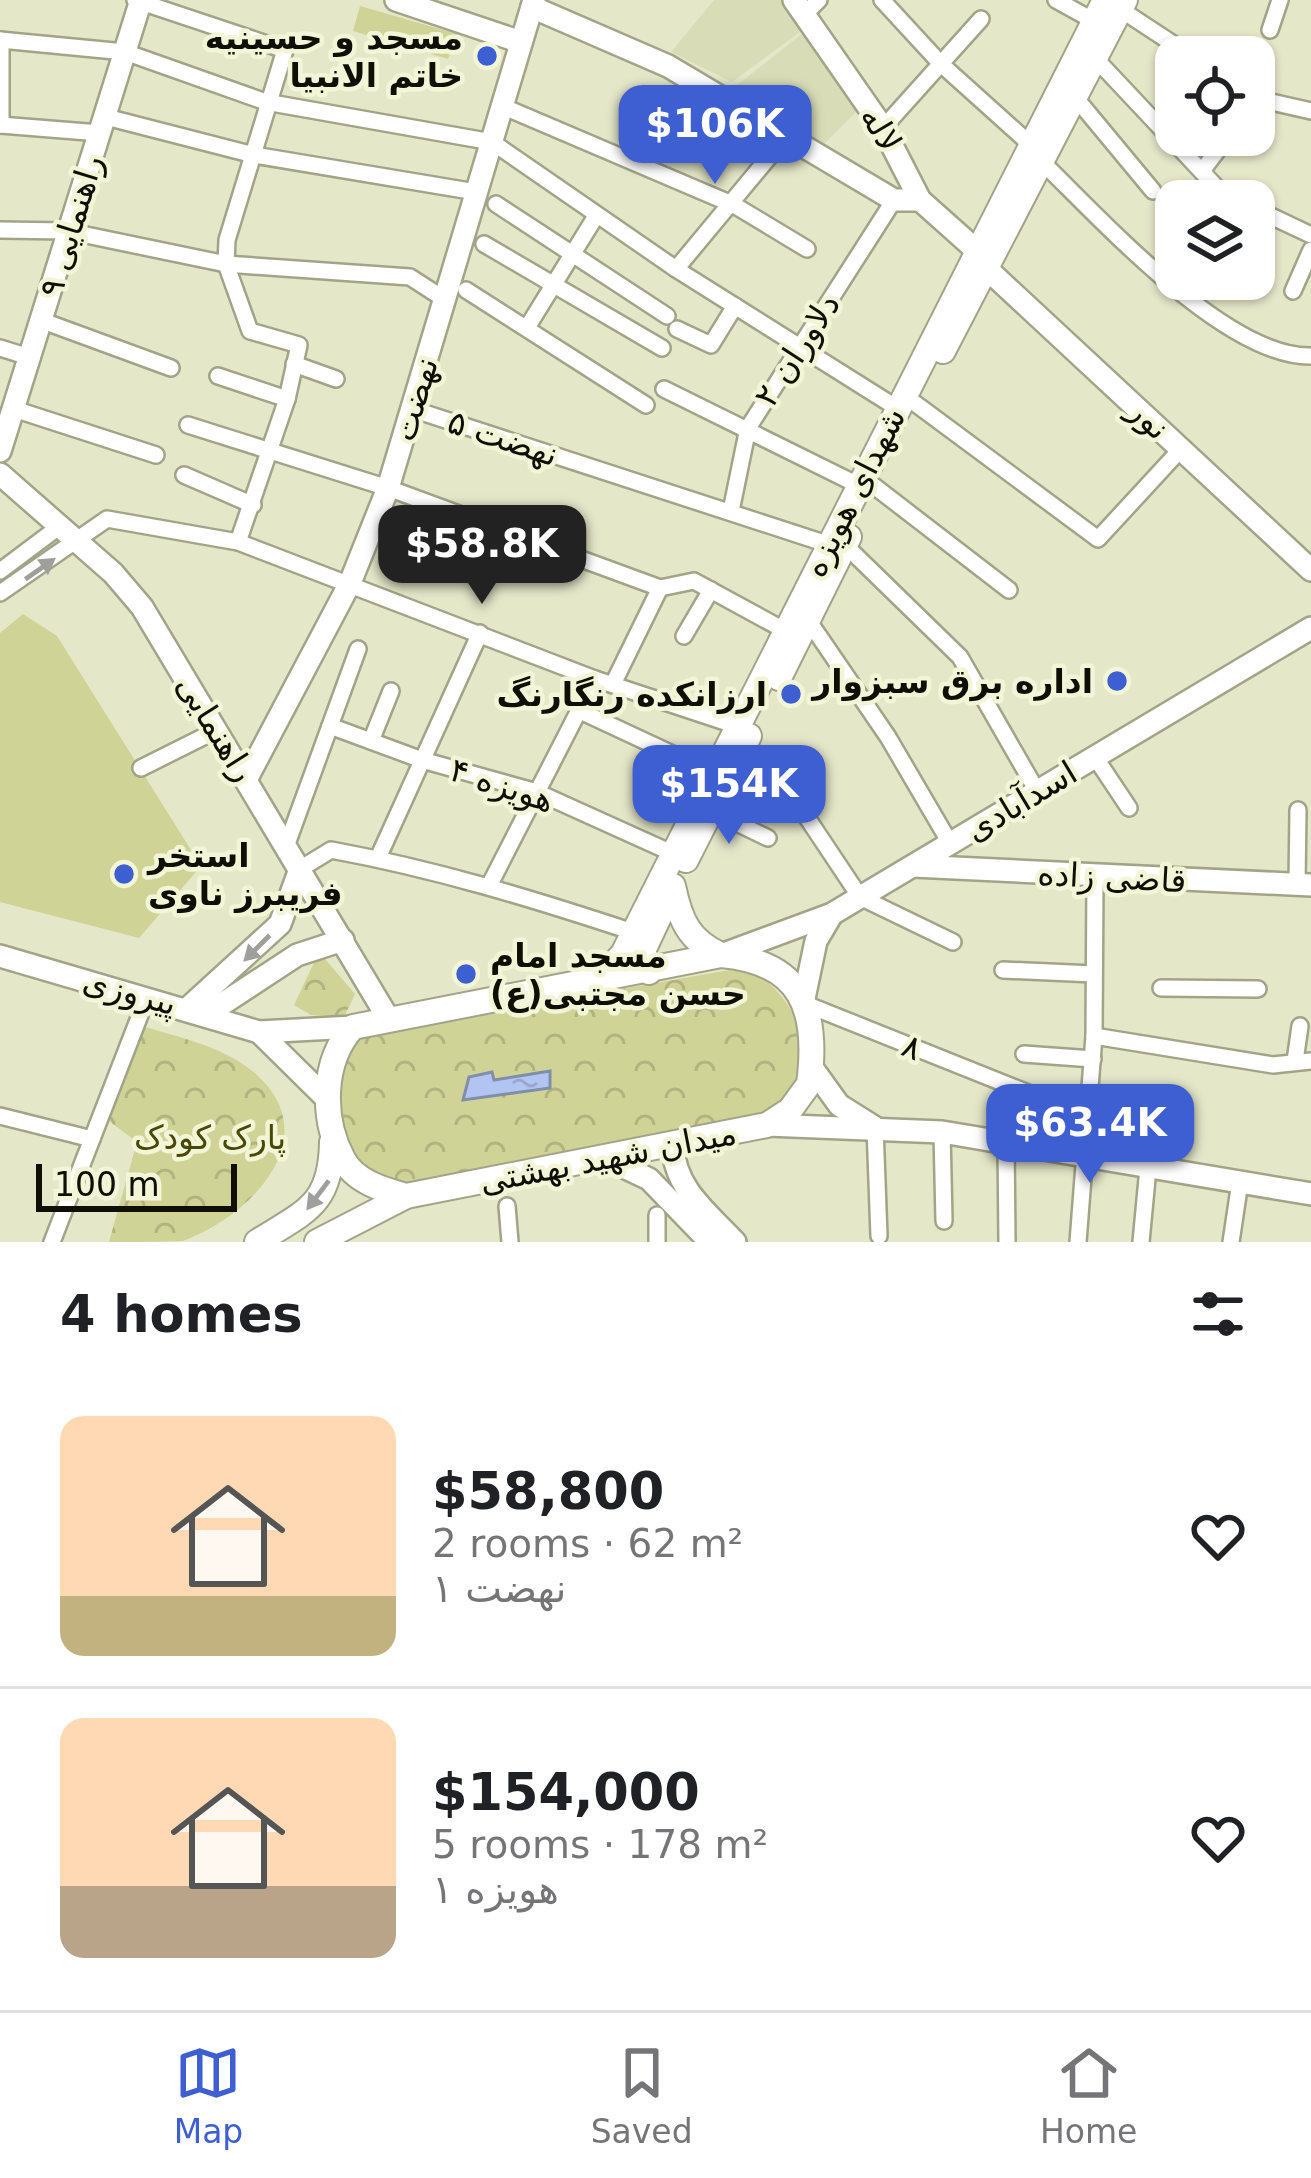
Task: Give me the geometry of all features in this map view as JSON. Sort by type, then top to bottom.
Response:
[{"type":"main road","name":"شهدای هویزه","points":[[1035,152],[1075,98],[1111,7]]},
{"type":"main road","name":"شهدای هویزه","points":[[637,952],[672,853],[711,772],[784,630],[836,544],[1111,7]]},
{"type":"main road","name":"شهدای هویزه","points":[[388,1018],[598,981],[637,952],[808,620],[836,544]]},
{"type":"main road","points":[[673,886],[679,914],[694,940],[721,956]]},
{"type":"main road","points":[[637,952],[758,958],[785,972],[803,1003],[811,1066]]},
{"type":"main road","points":[[257,1242],[323,1196],[332,1174],[331,1058],[353,1028],[388,1018]]},
{"type":"main road","name":"میدان شهید بهشتی","points":[[317,1242],[406,1196],[609,1160],[767,1125],[790,1110],[809,1084],[811,1066]]},
{"type":"main road","points":[[330,1111],[343,1160],[376,1188],[406,1196]]},
{"type":"street","points":[[396,0],[431,6],[521,42]]},
{"type":"street","points":[[883,0],[941,64],[1175,291],[1286,357],[1311,356]]},
{"type":"street","points":[[1056,0],[1111,7],[1159,36]]},
{"type":"street","points":[[1270,30],[1280,0]]},
{"type":"street","points":[[139,1],[284,50],[226,240],[226,264],[250,331],[298,345],[287,399],[238,542]]},
{"type":"street","name":"راهنمایی ۹","points":[[0,451],[139,1]]},
{"type":"street","points":[[533,4],[668,66],[789,133],[894,200],[920,200]]},
{"type":"street","name":"نهضت","points":[[248,778],[350,583],[388,488],[445,299],[486,198],[491,142],[533,4]]},
{"type":"street","name":"لاله","points":[[806,5],[884,128],[920,200],[981,259]]},
{"type":"street","points":[[884,128],[981,20]]},
{"type":"street","points":[[735,306],[711,345],[486,198],[103,125],[0,125],[0,40],[125,52],[266,102],[491,142],[676,269],[906,406],[1098,539],[1181,449]]},
{"type":"street","points":[[1094,57],[1210,180]]},
{"type":"street","points":[[1075,98],[1154,191]]},
{"type":"street","points":[[1275,103],[1311,111]]},
{"type":"street","points":[[502,106],[734,205],[807,248]]},
{"type":"street","points":[[676,269],[734,205],[789,133]]},
{"type":"street","points":[[1202,171],[1213,156]]},
{"type":"street","name":"دلاوران ۲","points":[[730,511],[748,428],[894,200]]},
{"type":"street","points":[[529,326],[596,216]]},
{"type":"street","points":[[1275,218],[1311,236]]},
{"type":"street","points":[[0,230],[67,232],[226,264],[410,277],[445,299]]},
{"type":"street","points":[[484,244],[556,281],[662,348]]},
{"type":"street","points":[[1293,291],[1311,250]]},
{"type":"street","name":"نور","points":[[981,259],[1311,570]]},
{"type":"street","points":[[466,290],[646,405]]},
{"type":"street","points":[[43,321],[171,368]]},
{"type":"street","points":[[0,348],[32,358]]},
{"type":"street","points":[[294,364],[335,379]]},
{"type":"street","points":[[218,376],[287,399]]},
{"type":"street","points":[[664,389],[866,486],[1009,590]]},
{"type":"street","points":[[14,409],[156,455]]},
{"type":"street","name":"نهضت ۵","points":[[412,409],[836,544]]},
{"type":"street","points":[[188,424],[388,488],[660,588],[694,581],[784,630]]},
{"type":"street","name":"راهنمایی","points":[[0,474],[79,542],[142,607],[388,1018]]},
{"type":"street","points":[[184,476],[253,506]]},
{"type":"street","points":[[0,593],[107,519],[238,542],[604,682],[737,726]]},
{"type":"street","points":[[0,572],[60,526]]},
{"type":"street","points":[[836,544],[960,657],[1037,791]]},
{"type":"street","points":[[490,884],[578,710],[604,682],[660,588]]},
{"type":"street","points":[[684,636],[711,590]]},
{"type":"street","points":[[808,620],[888,737],[950,843]]},
{"type":"street","points":[[377,858],[480,633]]},
{"type":"street","name":"اسدآبادی","points":[[721,956],[832,914],[1095,757],[1307,639]]},
{"type":"street","points":[[287,844],[358,649]]},
{"type":"street","points":[[371,741],[391,691]]},
{"type":"street","points":[[578,710],[711,772]]},
{"type":"street","name":"هویزه ۴","points":[[330,726],[422,760],[537,792],[672,853]]},
{"type":"street","points":[[141,768],[218,730]]},
{"type":"street","points":[[1095,757],[1129,808]]},
{"type":"street","points":[[788,789],[860,897],[953,942]]},
{"type":"street","points":[[1298,810],[1304,884]]},
{"type":"street","points":[[712,811],[768,838]]},
{"type":"street","points":[[198,1011],[280,924],[300,869],[332,850],[490,884],[637,952]]},
{"type":"street","name":"قاضی زاده","points":[[913,866],[1304,884]]},
{"type":"street","points":[[1078,1242],[1093,1059],[1095,877]]},
{"type":"street","points":[[803,1003],[816,941],[832,914]]},
{"type":"street","points":[[198,1011],[297,955],[343,940]]},
{"type":"street","name":"پیروزی","points":[[0,956],[259,1032]]},
{"type":"street","points":[[1003,970],[1094,974]]},
{"type":"street","points":[[1161,988],[1258,989]]},
{"type":"street","points":[[52,1242],[147,997]]},
{"type":"street","name":"۸","points":[[803,1003],[1088,1117]]},
{"type":"street","points":[[1094,1036],[1164,1037],[1273,1065],[1303,1061],[1300,1026]]},
{"type":"street","points":[[259,1032],[353,1028]]},
{"type":"street","points":[[259,1032],[330,1111]]},
{"type":"street","points":[[1024,1054],[1093,1059]]},
{"type":"street","points":[[811,1066],[839,1105],[875,1127]]},
{"type":"street","points":[[0,1116],[92,1139]]},
{"type":"street","points":[[767,1125],[942,1132],[1311,1194]]},
{"type":"street","points":[[875,1127],[880,1236]]},
{"type":"street","points":[[942,1132],[944,1221]]},
{"type":"street","points":[[1006,1144],[1007,1242]]},
{"type":"street","points":[[673,1146],[673,1168],[682,1185],[735,1242]]},
{"type":"street","points":[[609,1160],[649,1179],[710,1242]]},
{"type":"street","points":[[1141,1242],[1148,1168]]},
{"type":"street","points":[[1231,1242],[1240,1182]]},
{"type":"street","points":[[507,1206],[510,1242]]},
{"type":"street","points":[[657,1215],[657,1242]]},
{"type":"shaded area","points":[[714,0],[782,0],[804,29],[732,82],[671,52]]},
{"type":"shaded area","points":[[808,29],[861,107],[824,144],[736,86]]},
{"type":"green space","points":[[360,6],[457,34],[448,59],[353,31]]},
{"type":"green space","points":[[23,614],[57,636],[201,866],[139,938],[0,902],[0,633]]},
{"type":"green space","points":[[319,952],[355,994],[344,1017],[311,1015],[294,1005]]},
{"type":"green space","points":[[747,967],[789,1006],[804,1042],[806,1061],[802,1080],[789,1100],[760,1120],[426,1187],[370,1173],[348,1149],[339,1118],[337,1072],[347,1051],[371,1034]]},
{"type":"green space","name":"پارک کودک","points":[[129,1022],[196,1042],[243,1064],[277,1100],[284,1125],[282,1149],[254,1195],[208,1230],[183,1241],[109,1242],[137,1142],[97,1112]]},
{"type":"water","points":[[550,1071],[550,1088],[463,1100],[469,1077],[492,1072],[494,1080]]},
{"type":"place","name":"مسجد و حسینیه خاتم الانبیا","points":[[487,56]]},
{"type":"place","name":"اداره برق سبزوار","points":[[1117,681]]},
{"type":"place","name":"ارزانکده رنگارنگ","points":[[791,694]]},
{"type":"place","name":"استخر فریبرز ناوی","points":[[124,874]]},
{"type":"place","name":"مسجد امام حسن مجتبی(ع)","points":[[466,974]]}]
